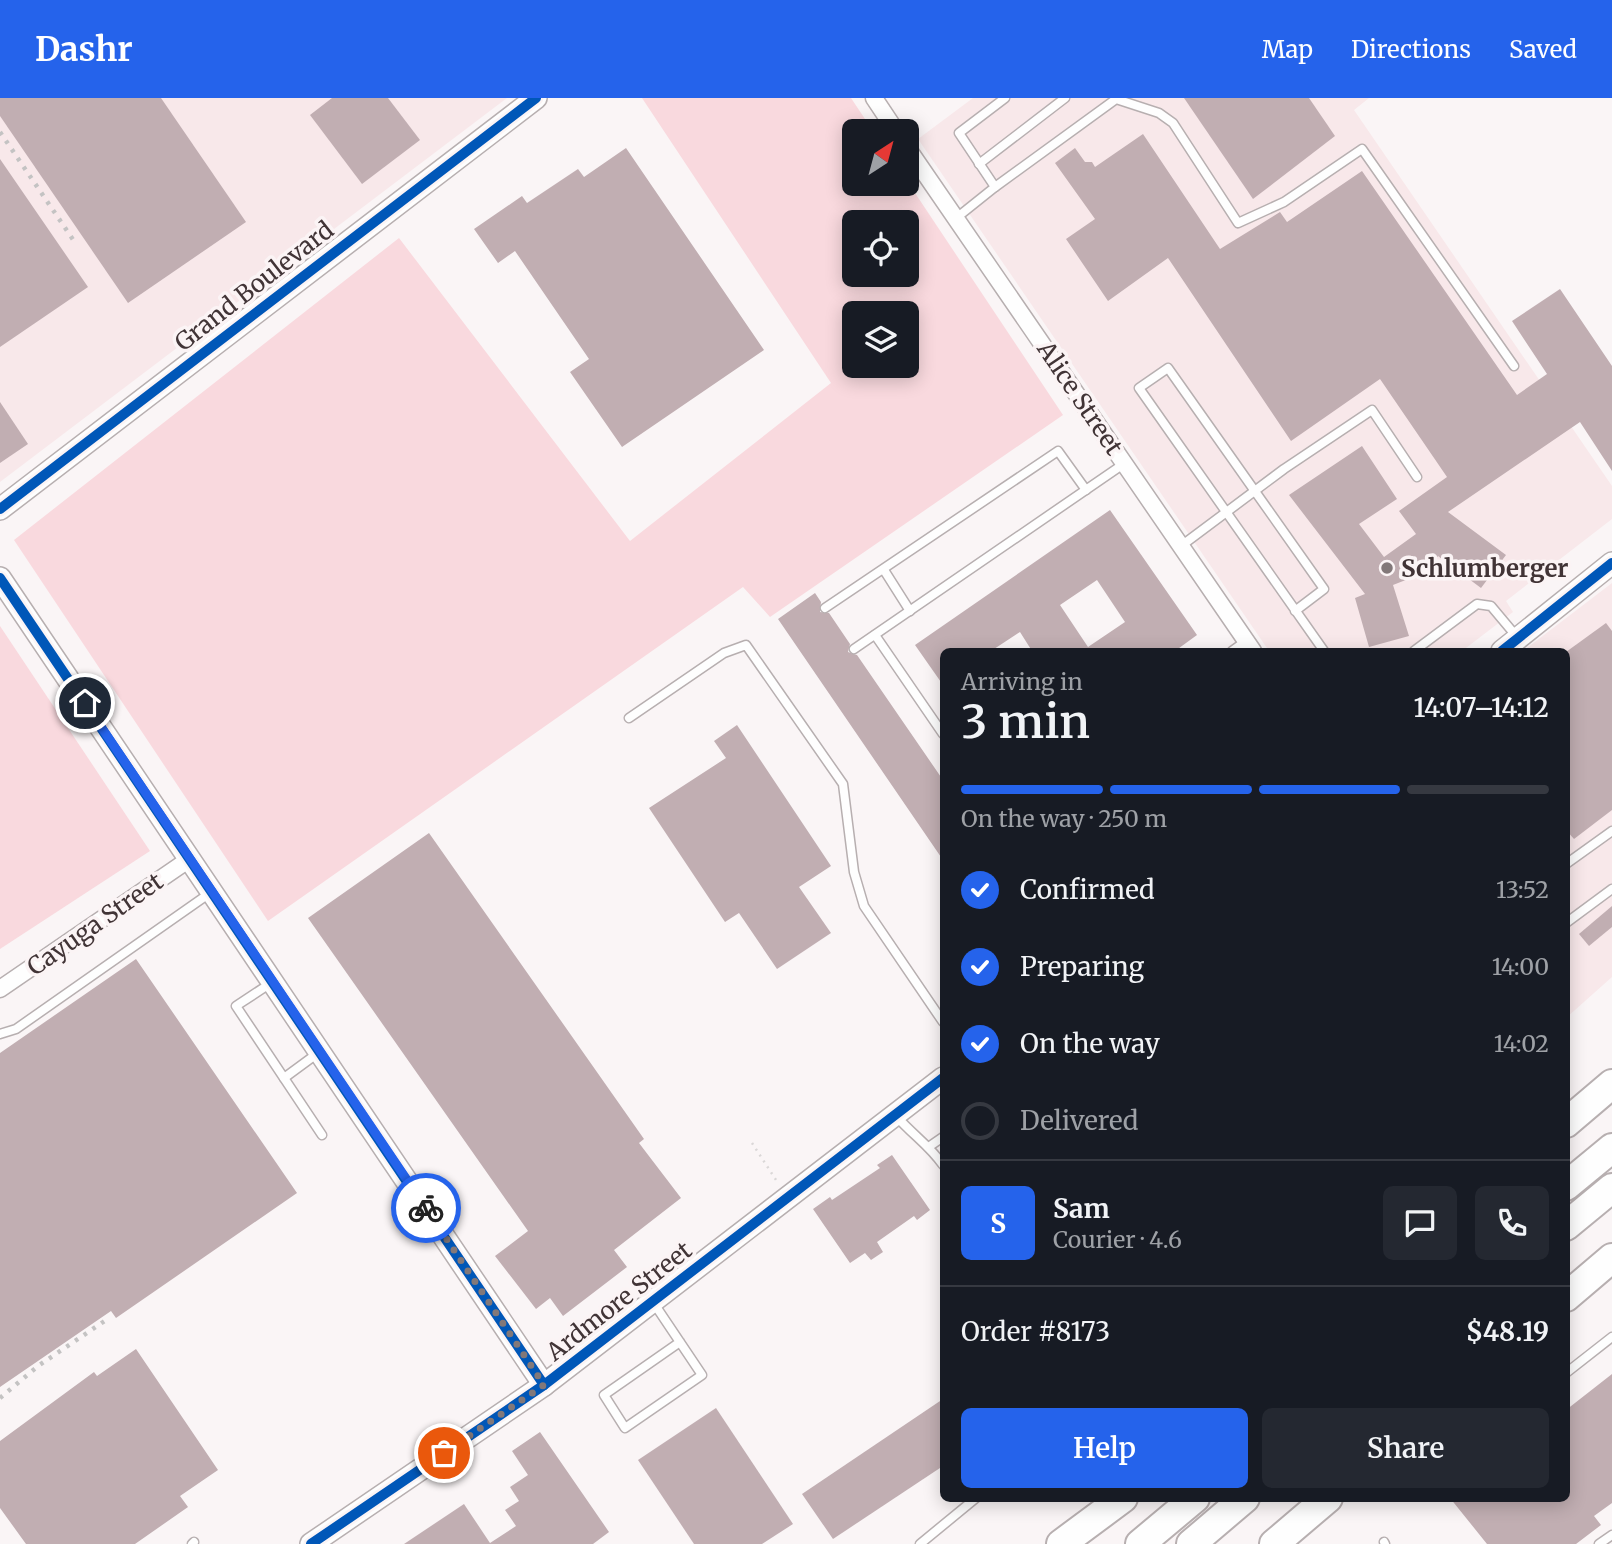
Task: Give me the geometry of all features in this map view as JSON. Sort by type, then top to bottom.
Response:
[{"type":"highway","points":[[1570,1120],[1612,1084]]},
{"type":"highway","points":[[1570,1183],[1612,1148]]},
{"type":"highway","points":[[1570,1223],[1612,1188]]},
{"type":"highway","points":[[1570,1294],[1612,1258]]},
{"type":"highway","points":[[1061,1544],[1118,1502]]},
{"type":"highway","points":[[1070,1544],[1118,1502]]},
{"type":"highway","points":[[1140,1544],[1190,1502]]},
{"type":"highway","points":[[1191,1544],[1240,1502]]},
{"type":"highway","points":[[1274,1544],[1323,1502]]},
{"type":"street","name":"Grand Boulevard","points":[[0,509],[536,98]]},
{"type":"street","points":[[875,98],[888,119]]},
{"type":"street","name":"Alice Street","points":[[919,165],[1249,646]]},
{"type":"street","points":[[1510,645],[1612,563]]},
{"type":"street","points":[[0,578],[544,1385]]},
{"type":"street","name":"Cayuga Street","points":[[0,989],[191,858]]},
{"type":"street","name":"Ardmore Street","points":[[311,1544],[544,1385],[940,1080]]},
{"type":"lane","points":[[995,187],[959,133],[1005,98]]},
{"type":"lane","points":[[979,164],[1065,98]]},
{"type":"lane","points":[[955,219],[1116,99],[1159,113],[1173,123],[1238,223],[1284,202],[1362,149],[1514,366]]},
{"type":"lane","points":[[1295,611],[1324,589],[1168,368],[1139,388],[1225,512],[1295,611],[1322,648]]},
{"type":"lane","points":[[1181,546],[1254,490],[1372,410],[1417,477]]},
{"type":"lane","points":[[825,608],[1058,451],[1086,490]]},
{"type":"lane","points":[[853,649],[1125,463]]},
{"type":"lane","points":[[884,570],[910,611]]},
{"type":"lane","points":[[1418,648],[1477,604],[1492,606],[1510,645]]},
{"type":"lane","points":[[875,635],[940,730]]},
{"type":"lane","points":[[629,718],[723,653],[747,645],[843,784],[854,872],[864,906],[940,1018]]},
{"type":"lane","points":[[1570,861],[1612,831]]},
{"type":"lane","points":[[1570,920],[1612,889]]},
{"type":"lane","points":[[0,1034],[16,1029],[213,891]]},
{"type":"lane","points":[[274,981],[236,1006],[322,1135]]},
{"type":"lane","points":[[284,1078],[321,1051]]},
{"type":"lane","points":[[895,1115],[918,1142],[930,1146],[940,1161]]},
{"type":"lane","points":[[930,1146],[940,1139]]},
{"type":"lane","points":[[653,1301],[702,1375],[625,1427],[604,1395],[680,1342]]},
{"type":"lane","points":[[1570,1370],[1612,1337]]},
{"type":"lane","points":[[920,1544],[971,1502]]},
{"type":"lane","points":[[1599,1544],[1612,1535]]},
{"type":"path","points":[[752,1143],[787,1198]]},
{"type":"shaded area","points":[[0,98],[507,98],[0,482]]},
{"type":"shaded area","points":[[642,98],[851,98],[865,119],[842,119],[842,196],[917,196],[1063,415],[770,617],[743,587],[268,921],[14,540],[399,238],[630,541],[831,383]]},
{"type":"shaded area","points":[[973,98],[1369,98],[1354,110],[1612,486],[1612,519],[1506,601],[1513,612],[1466,648],[1267,648],[919,140]]},
{"type":"shaded area","points":[[1612,583],[1612,977],[1570,1014],[1570,648],[1527,648]]},
{"type":"shaded area","points":[[0,626],[150,851],[0,949]]},
{"type":"building","points":[[0,98],[161,98],[246,222],[128,303],[0,116]]},
{"type":"building","points":[[332,98],[388,98],[420,140],[362,184],[310,115]]},
{"type":"building","points":[[1184,98],[1309,98],[1335,136],[1253,199]]},
{"type":"building","points":[[1143,134],[1220,249],[1280,212],[1287,222],[1362,171],[1517,395],[1547,374],[1512,321],[1560,289],[1612,366],[1612,471],[1580,422],[1448,512],[1506,555],[1481,588],[1438,556],[1426,572],[1393,585],[1409,636],[1369,647],[1355,598],[1365,594],[1289,495],[1362,446],[1397,499],[1359,524],[1384,557],[1416,534],[1399,511],[1447,477],[1380,379],[1291,441],[1168,258],[1108,301],[1066,239],[1095,219],[1055,163],[1075,148],[1085,162],[1092,162],[1095,167]]},
{"type":"building","points":[[626,148],[764,350],[622,447],[570,372],[589,359],[515,251],[498,263],[474,229],[522,196],[527,203],[578,169],[584,177]]},
{"type":"building","points":[[0,159],[88,287],[0,347]]},
{"type":"building","points":[[0,402],[28,444],[0,463]]},
{"type":"building","points":[[1110,510],[1197,635],[1179,648],[1030,648],[1020,632],[996,648],[940,648],[940,681],[915,645]],"holes":[[[1097,580],[1125,622],[1088,647],[1060,605]]]},
{"type":"building","points":[[815,593],[821,602],[820,612],[829,613],[850,644],[848,652],[857,655],[940,776],[940,856],[778,619]]},
{"type":"building","points":[[1606,623],[1612,631],[1612,810],[1574,839],[1570,834],[1570,649]]},
{"type":"building","points":[[737,725],[831,866],[799,887],[831,933],[777,969],[739,913],[725,922],[649,808],[726,758],[714,741]]},
{"type":"building","points":[[429,833],[644,1139],[639,1143],[681,1198],[614,1250],[627,1267],[563,1316],[550,1298],[536,1309],[495,1256],[528,1231],[308,918]]},
{"type":"building","points":[[1612,906],[1612,927],[1589,946],[1579,934]]},
{"type":"building","points":[[136,959],[297,1193],[116,1318],[111,1311],[0,1387],[0,1053]]},
{"type":"building","points":[[892,1155],[930,1210],[917,1220],[914,1216],[877,1242],[883,1252],[871,1260],[865,1253],[850,1263],[813,1209],[830,1197],[832,1200],[880,1168],[877,1165]]},
{"type":"building","points":[[136,1349],[218,1470],[180,1496],[188,1507],[135,1544],[26,1544],[0,1508],[0,1441],[94,1372],[97,1376]]},
{"type":"building","points":[[1612,1374],[1612,1503],[1594,1516],[1601,1525],[1576,1544],[1487,1544],[1453,1502],[1570,1502],[1570,1407]]},
{"type":"building","points":[[940,1401],[940,1468],[833,1539],[802,1494]]},
{"type":"building","points":[[716,1408],[793,1524],[762,1544],[694,1544],[638,1460]]},
{"type":"building","points":[[540,1432],[609,1532],[593,1544],[404,1544],[464,1504],[490,1543],[516,1526],[505,1510],[519,1501],[510,1487],[528,1475],[512,1451]]},
{"type":"railway","points":[[0,132],[74,241]]},
{"type":"railway","points":[[0,1398],[38,1366],[109,1318]]},
{"type":"cycle path","points":[[0,509],[536,98]]},
{"type":"cycle path","points":[[1506,648],[1612,563]]},
{"type":"cycle path","points":[[0,578],[544,1385]]},
{"type":"cycle path","points":[[311,1544],[544,1385],[940,1080]]},
{"type":"way so far","points":[[426,1208],[544,1385],[444,1453]]},
{"type":"place","name":"Schlumberger","points":[[1387,568]]},
{"type":"route","points":[[85,703],[426,1208]]}]
